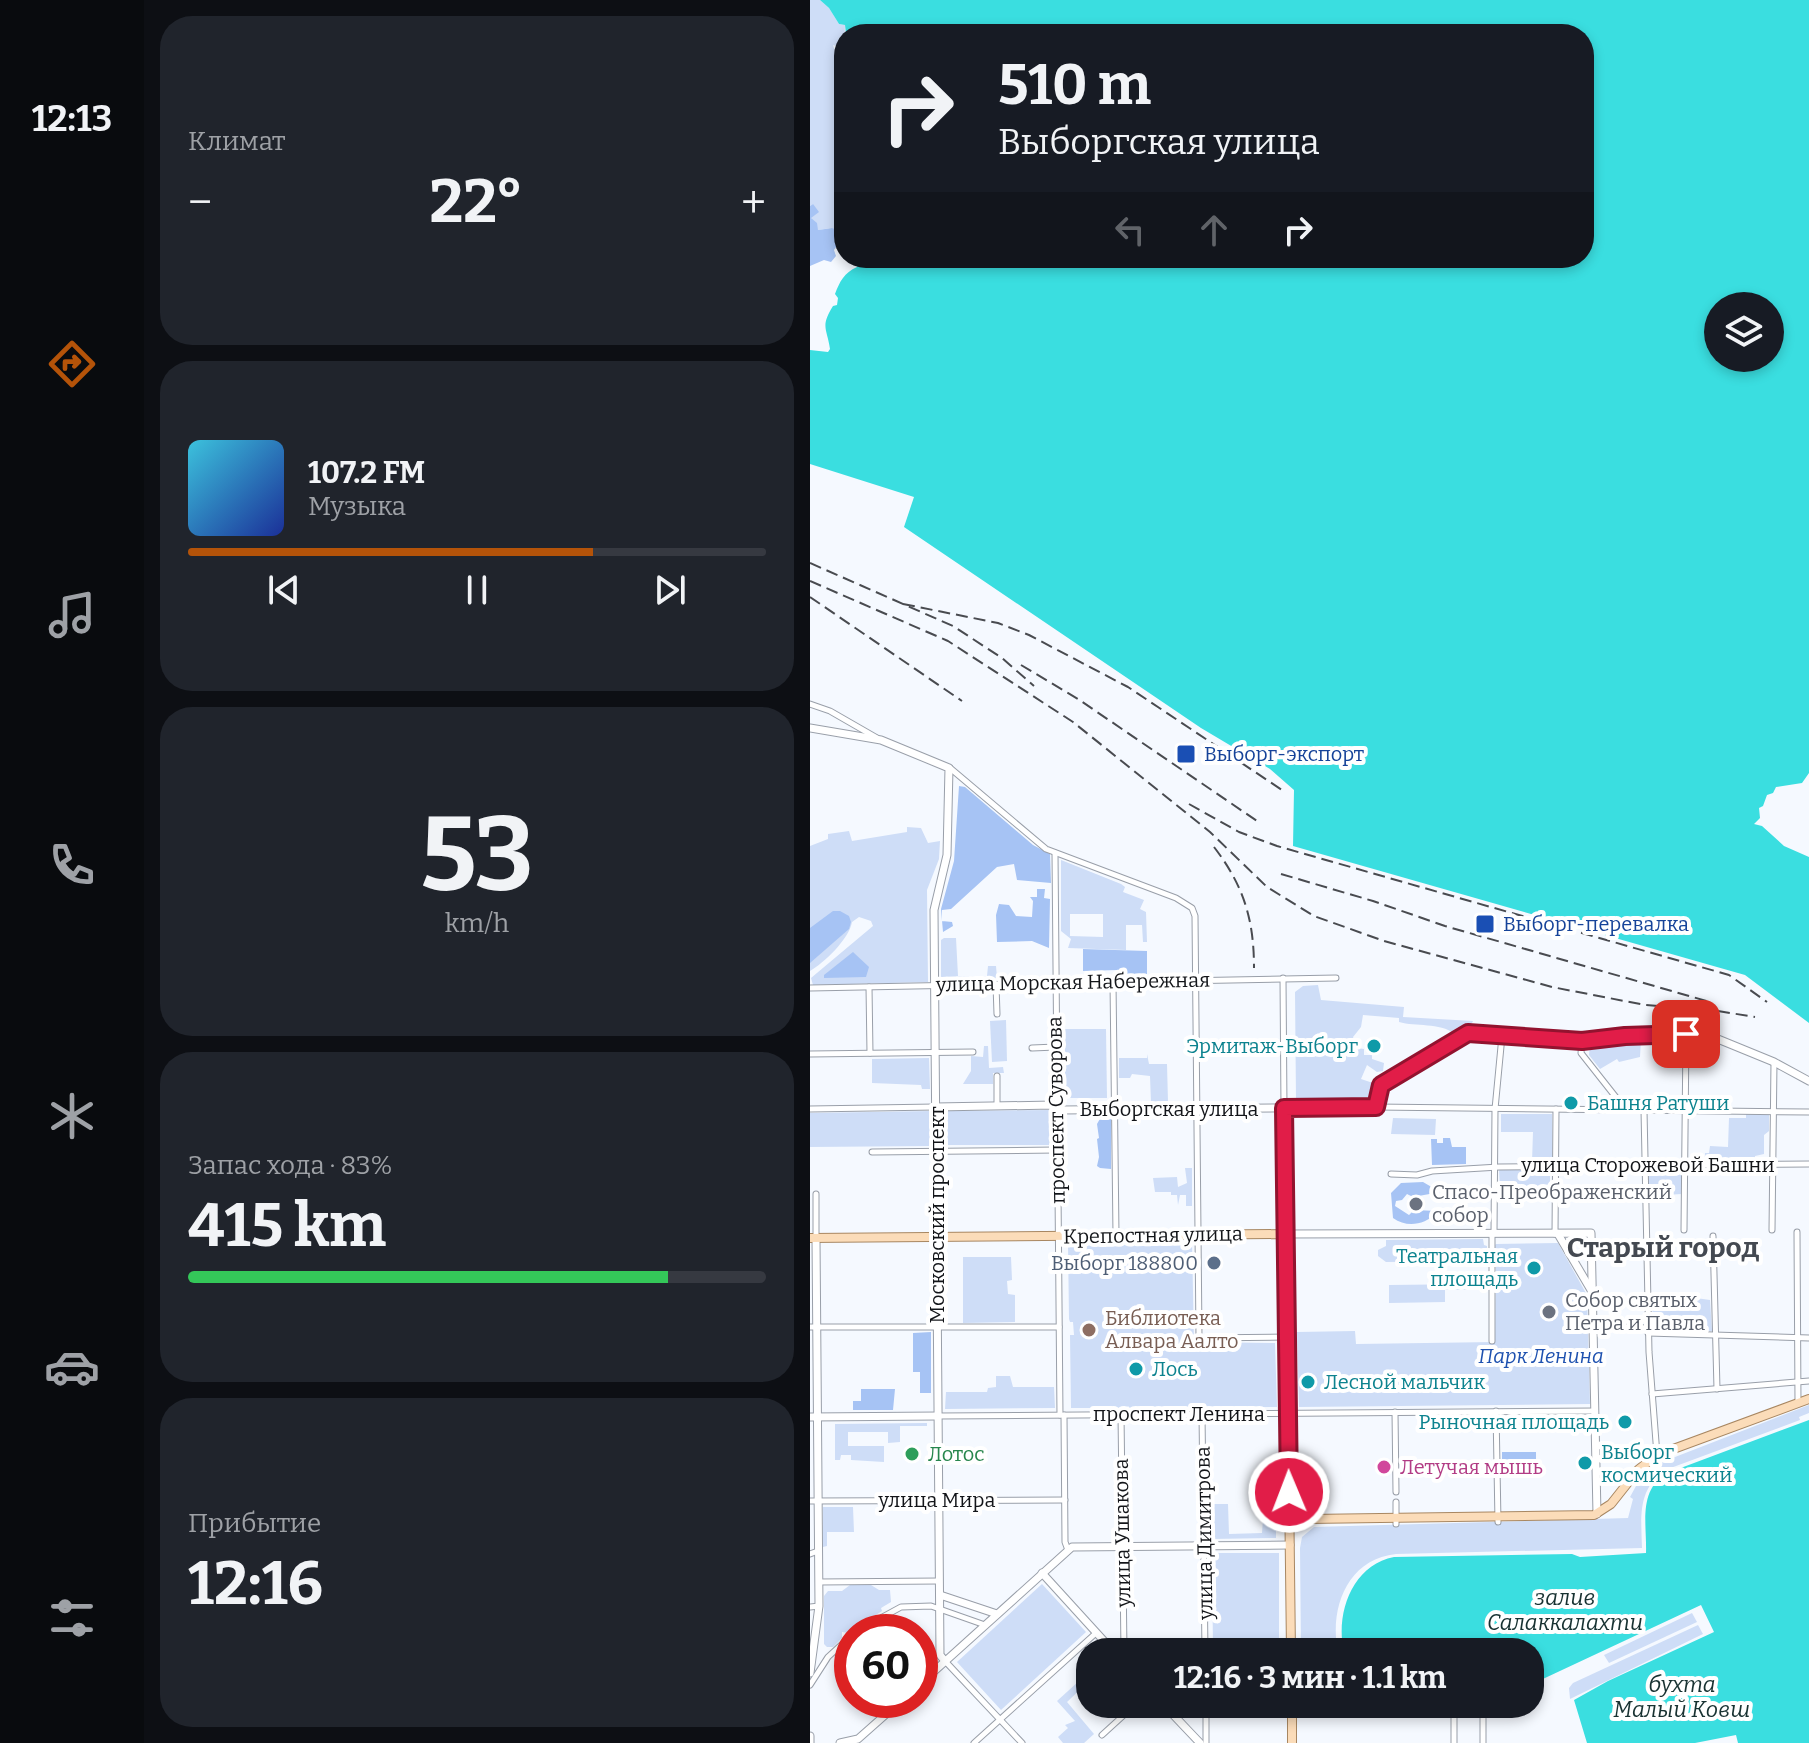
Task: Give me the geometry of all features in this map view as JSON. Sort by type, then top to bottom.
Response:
[{"type":"main road","name":"Крепостная улица","points":[[813,1238],[1286,1234]]},
{"type":"main road","points":[[1286,1234],[1291,1638]]},
{"type":"main road","points":[[1289,1523],[1308,1519],[1551,1519],[1597,1514],[1611,1504],[1638,1470],[1657,1455],[1809,1399]]},
{"type":"main road","points":[[1292,1718],[1292,1743]]},
{"type":"street","points":[[810,704],[881,740],[949,768],[1042,846],[1055,853],[1176,898],[1192,908],[1195,916],[1199,1338],[1287,1337]]},
{"type":"street","points":[[838,731],[846,728],[843,719]]},
{"type":"street","points":[[810,728],[881,740]]},
{"type":"street","name":"Московский проспект","points":[[945,1661],[940,1655],[934,910],[947,855],[949,768]]},
{"type":"street","name":"проспект Суворова","points":[[1055,853],[1059,1327],[1068,1550]]},
{"type":"street","points":[[1283,978],[1286,1234]]},
{"type":"street","name":"улица Морская Набережная","points":[[810,988],[1336,978]]},
{"type":"street","points":[[1113,982],[1116,1236]]},
{"type":"street","points":[[996,985],[997,1014]]},
{"type":"street","points":[[869,987],[870,1053]]},
{"type":"street","points":[[1376,1107],[1381,1085],[1468,1033],[1582,1041],[1625,1036],[1708,1035],[1774,1062],[1809,1081]]},
{"type":"street","points":[[1684,1230],[1686,1034]]},
{"type":"street","points":[[1492,1341],[1495,1109],[1502,1036]]},
{"type":"street","points":[[1582,1041],[1581,1053],[1626,1110]]},
{"type":"street","points":[[1032,1048],[1056,1047]]},
{"type":"street","points":[[810,1054],[973,1052]]},
{"type":"street","points":[[1772,1230],[1774,1062]]},
{"type":"street","points":[[997,1076],[997,1106]]},
{"type":"street","name":"Выборгская улица","points":[[936,1107],[1053,1105],[1061,1110],[1376,1107],[1809,1112]]},
{"type":"street","points":[[810,1109],[936,1107]]},
{"type":"street","points":[[1556,1109],[1556,1234],[1593,1293],[1597,1514]]},
{"type":"street","points":[[1644,1110],[1648,1330],[1657,1455]]},
{"type":"street","points":[[872,1152],[1057,1150]]},
{"type":"street","name":"улица Сторожевой Башни","points":[[1391,1174],[1556,1166],[1809,1164]]},
{"type":"street","points":[[810,1673],[814,1606],[819,1582],[814,1552],[813,1238],[816,1194]]},
{"type":"street","points":[[1797,1232],[1798,1404]]},
{"type":"street","name":"Крепостная улица","points":[[1286,1234],[1591,1233],[1593,1293]]},
{"type":"street","points":[[1713,1236],[1717,1389]]},
{"type":"street","points":[[1594,1326],[1809,1338]]},
{"type":"street","points":[[814,1327],[1059,1327]]},
{"type":"street","points":[[1652,1394],[1809,1381]]},
{"type":"street","points":[[1496,1411],[1498,1519]]},
{"type":"street","name":"проспект Ленина","points":[[814,1417],[1595,1411]]},
{"type":"street","points":[[1395,1412],[1396,1492]]},
{"type":"street","name":"улица Ушакова","points":[[1121,1414],[1124,1638]]},
{"type":"street","name":"улица Димитрова","points":[[1202,1414],[1205,1638]]},
{"type":"street","name":"улица Мира","points":[[814,1501],[1065,1500]]},
{"type":"street","points":[[1396,1502],[1396,1521]]},
{"type":"street","points":[[938,1667],[1072,1547],[1290,1545]]},
{"type":"street","points":[[1042,1573],[1101,1638]]},
{"type":"street","points":[[819,1582],[939,1581]]},
{"type":"street","points":[[940,1595],[997,1614]]},
{"type":"street","points":[[885,1614],[897,1607],[931,1606],[985,1625]]},
{"type":"street","points":[[974,1743],[1096,1633]]},
{"type":"street","points":[[810,1685],[834,1651]]},
{"type":"street","points":[[945,1661],[1022,1743]]},
{"type":"street","points":[[840,1743],[858,1739],[882,1718]]},
{"type":"street","points":[[1102,1735],[1121,1718]]},
{"type":"street","points":[[1176,1718],[1200,1743]]},
{"type":"street","points":[[1206,1718],[1206,1743]]},
{"type":"street","points":[[1454,1718],[1454,1743]]},
{"type":"street","points":[[1483,1718],[1483,1743]]},
{"type":"street","points":[[864,1734],[871,1743]]},
{"type":"street","points":[[810,1736],[810,1743]]},
{"type":"green space","points":[[810,0],[820,0],[839,24],[834,24],[833,45],[834,229],[818,230],[811,218],[813,204],[810,206]]},
{"type":"green space","points":[[907,827],[921,828],[928,843],[940,841],[939,859],[927,890],[928,982],[813,985],[811,978],[873,926],[871,921],[859,917],[852,922],[835,950],[810,971],[810,846],[828,839],[828,834],[849,831],[852,841],[907,832]]},
{"type":"green space","points":[[1061,860],[1121,884],[1125,887],[1123,892],[1144,900],[1140,909],[1146,912],[1147,942],[1143,942],[1142,925],[1126,925],[1126,950],[1068,948],[1071,939],[1061,931]],"holes":[[[1070,914],[1103,914],[1103,937],[1070,936]]]},
{"type":"green space","points":[[956,938],[958,976],[987,976],[988,966],[996,966],[997,978],[941,980],[941,940]]},
{"type":"green space","points":[[1318,985],[1321,1000],[1404,1007],[1403,1017],[1473,1021],[1455,1034],[1442,1028],[1399,1022],[1399,1018],[1363,1015],[1361,1027],[1353,1037],[1357,1048],[1364,1049],[1364,1055],[1372,1055],[1372,1059],[1384,1063],[1383,1071],[1377,1072],[1367,1065],[1361,1079],[1373,1083],[1369,1100],[1296,1100],[1295,992],[1303,986]]},
{"type":"green space","points":[[1006,1020],[1007,1061],[992,1062],[990,1021]]},
{"type":"green space","points":[[1065,1029],[1106,1029],[1107,1098],[1065,1098]]},
{"type":"green space","points":[[1641,1040],[1640,1057],[1619,1062],[1617,1059],[1600,1069],[1589,1055],[1590,1046]]},
{"type":"green space","points":[[984,1046],[988,1046],[989,1068],[1003,1067],[1004,1073],[993,1073],[993,1084],[963,1084],[971,1071],[971,1056],[983,1057]]},
{"type":"green space","points":[[1147,1054],[1149,1064],[1167,1064],[1168,1102],[1151,1103],[1150,1076],[1132,1074],[1130,1078],[1119,1078],[1119,1058],[1147,1058]]},
{"type":"green space","points":[[929,1058],[930,1089],[922,1089],[921,1085],[872,1083],[872,1059]]},
{"type":"green space","points":[[1053,1110],[1053,1145],[943,1145],[942,1111]]},
{"type":"green space","points":[[930,1111],[930,1146],[810,1147],[810,1113]]},
{"type":"green space","points":[[1501,1114],[1552,1114],[1552,1162],[1532,1162],[1533,1132],[1501,1132]]},
{"type":"green space","points":[[1746,1114],[1769,1115],[1769,1131],[1764,1135],[1764,1154],[1755,1156],[1755,1162],[1705,1162],[1705,1153],[1709,1153],[1710,1146],[1728,1147],[1729,1118],[1746,1118]]},
{"type":"green space","points":[[1393,1118],[1436,1119],[1435,1135],[1391,1134]]},
{"type":"green space","points":[[1647,1167],[1682,1167],[1682,1194],[1664,1195],[1662,1191],[1647,1189]]},
{"type":"green space","points":[[1185,1168],[1192,1168],[1192,1206],[1186,1206],[1186,1195],[1180,1195],[1178,1205],[1177,1195],[1155,1192],[1153,1178],[1177,1177],[1178,1187],[1187,1183]]},
{"type":"green space","points":[[1499,1169],[1550,1169],[1550,1189],[1500,1189]]},
{"type":"green space","points":[[1483,1239],[1487,1246],[1487,1261],[1386,1262],[1378,1256],[1378,1250],[1386,1246],[1386,1240]]},
{"type":"green space","points":[[1192,1242],[1194,1342],[1275,1343],[1277,1407],[1071,1408],[1070,1335],[1074,1335],[1073,1322],[1069,1319],[1068,1244]]},
{"type":"green space","name":"Парк Ленина","points":[[1558,1243],[1587,1295],[1590,1404],[1299,1407],[1297,1332],[1355,1331],[1356,1344],[1495,1342],[1496,1258],[1493,1258],[1493,1247],[1496,1244]]},
{"type":"green space","points":[[963,1257],[1011,1257],[1012,1280],[1007,1281],[1008,1294],[1015,1295],[1015,1322],[963,1323]]},
{"type":"green space","points":[[1475,1284],[1475,1290],[1445,1290],[1445,1302],[1389,1303],[1389,1285]]},
{"type":"green space","points":[[1696,1298],[1710,1300],[1712,1331],[1660,1329],[1653,1325],[1652,1302],[1658,1301],[1659,1307],[1698,1304]]},
{"type":"green space","points":[[996,1376],[1010,1376],[1013,1387],[1054,1387],[1055,1408],[945,1409],[946,1392],[987,1392],[988,1388],[996,1387]]},
{"type":"green space","points":[[1809,1405],[1809,1413],[1799,1417],[1800,1420],[1668,1469],[1658,1476],[1643,1503],[1642,1548],[1396,1554],[1379,1558],[1365,1565],[1345,1589],[1336,1619],[1336,1638],[1301,1638],[1300,1548],[1302,1537],[1314,1527],[1628,1518],[1633,1499],[1630,1497],[1642,1475],[1657,1464]]},
{"type":"green space","points":[[927,1423],[927,1426],[900,1426],[900,1442],[888,1443],[888,1432],[848,1432],[848,1446],[884,1446],[884,1462],[851,1460],[851,1455],[841,1455],[840,1460],[835,1460],[835,1424]]},
{"type":"green space","points":[[1211,1504],[1228,1504],[1229,1534],[1262,1533],[1263,1519],[1272,1519],[1272,1507],[1276,1507],[1276,1538],[1211,1539]]},
{"type":"green space","points":[[823,1507],[853,1507],[854,1532],[827,1532],[827,1546],[823,1547]]},
{"type":"green space","points":[[1212,1553],[1279,1553],[1279,1638],[1213,1638]]},
{"type":"green space","points":[[1042,1584],[1086,1632],[1001,1710],[957,1662]]},
{"type":"green space","points":[[850,1585],[871,1585],[879,1590],[890,1590],[891,1602],[877,1614],[834,1614],[834,1646],[827,1647],[824,1644],[824,1596],[828,1591],[842,1591]]},
{"type":"green space","points":[[1692,1613],[1697,1622],[1609,1663],[1604,1655]]},
{"type":"green space","points":[[1698,1625],[1703,1634],[1570,1699],[1569,1688],[1573,1683]]},
{"type":"green space","points":[[1076,1684],[1076,1693],[1067,1702],[1076,1713],[1076,1718],[1080,1718],[1094,1734],[1084,1743],[1063,1743],[1058,1737],[1068,1728],[1065,1725],[1075,1721],[1057,1701]]},
{"type":"shaded area","points":[[813,204],[819,212],[811,218],[817,223],[818,230],[832,228],[834,258],[831,262],[824,260],[810,266],[810,206]]},
{"type":"shaded area","points":[[959,786],[965,787],[1033,845],[1050,854],[1051,883],[1017,880],[1014,864],[997,867],[951,909],[942,910],[942,920],[941,909],[954,861]]},
{"type":"shaded area","points":[[1037,889],[1045,889],[1044,898],[1050,899],[1049,948],[1032,941],[997,942],[996,915],[999,904],[1009,905],[1016,916],[1032,917],[1033,901],[1030,897],[1037,897]]},
{"type":"shaded area","points":[[833,911],[849,916],[849,929],[810,963],[810,928]]},
{"type":"shaded area","points":[[942,921],[952,922],[953,926],[943,932]]},
{"type":"shaded area","points":[[1083,949],[1147,951],[1147,974],[1118,974],[1118,970],[1083,971]]},
{"type":"shaded area","points":[[853,952],[869,967],[866,977],[824,978],[824,975]]},
{"type":"shaded area","points":[[1101,1117],[1111,1117],[1111,1169],[1097,1166],[1097,1124]]},
{"type":"shaded area","points":[[1443,1138],[1450,1138],[1452,1147],[1466,1147],[1466,1164],[1432,1165],[1431,1139],[1443,1143]]},
{"type":"shaded area","points":[[1423,1182],[1435,1189],[1435,1193],[1413,1197],[1407,1194],[1396,1201],[1395,1206],[1409,1215],[1414,1210],[1437,1213],[1415,1224],[1393,1218],[1391,1193],[1401,1183]]},
{"type":"shaded area","points":[[931,1332],[931,1393],[920,1393],[920,1372],[913,1372],[913,1333]]},
{"type":"shaded area","points":[[861,1389],[895,1389],[893,1410],[853,1410],[853,1401],[861,1401]]},
{"type":"shaded area","points":[[1502,1452],[1536,1452],[1536,1478],[1517,1478],[1517,1471],[1502,1471]]},
{"type":"water","points":[[820,0],[1809,0],[1809,773],[1802,783],[1776,787],[1773,793],[1767,795],[1759,808],[1760,818],[1754,824],[1762,826],[1784,846],[1809,857],[1809,1023],[1745,975],[1293,846],[1294,790],[1270,769],[1201,728],[904,527],[914,497],[810,464],[810,350],[828,352],[830,349],[827,319],[833,306],[837,305],[835,294],[841,281],[855,268],[1594,268],[1594,24],[839,24]]},
{"type":"water","points":[[1809,1420],[1809,1743],[1738,1743],[1736,1735],[1695,1743],[1587,1743],[1574,1700],[1714,1632],[1701,1605],[1544,1678],[1544,1638],[1342,1638],[1345,1607],[1357,1581],[1379,1562],[1394,1557],[1572,1554],[1580,1557],[1646,1553],[1648,1497],[1652,1487],[1670,1472]]},
{"type":"railway","points":[[810,563],[953,626],[1002,658],[1034,686]]},
{"type":"railway","points":[[810,581],[948,641],[1073,722],[1210,832],[1267,887],[1314,916],[1384,941],[1552,987],[1645,1005],[1755,1017]]},
{"type":"railway","points":[[810,597],[962,701]]},
{"type":"railway","points":[[903,604],[998,623],[1029,635],[1128,687],[1285,792]]},
{"type":"railway","points":[[1021,665],[1078,699],[1257,821]]},
{"type":"railway","points":[[1189,804],[1239,832],[1277,846],[1729,975],[1767,1002]]},
{"type":"railway","points":[[1214,847],[1233,876],[1245,904],[1252,934],[1254,968]]},
{"type":"railway","points":[[1281,874],[1445,926],[1710,1002]]},
{"type":"place","name":"Выборг-экспорт","points":[[1186,754]]},
{"type":"place","name":"Выборг-перевалка","points":[[1485,924]]},
{"type":"place","name":"Эрмитаж-Выборг","points":[[1374,1046]]},
{"type":"place","name":"Башня Ратуши","points":[[1571,1103]]},
{"type":"place","name":"Спасо-Преображенский собор","points":[[1416,1204]]},
{"type":"place","name":"Выборг 188800","points":[[1214,1263]]},
{"type":"place","name":"Театральная площадь","points":[[1534,1268]]},
{"type":"place","name":"Собор святых Петра и Павла","points":[[1549,1312]]},
{"type":"place","name":"Библиотека Алвара Аалто","points":[[1089,1330]]},
{"type":"place","name":"Лось","points":[[1136,1369]]},
{"type":"place","name":"Лесной мальчик","points":[[1308,1382]]},
{"type":"place","name":"Рыночная площадь","points":[[1625,1422]]},
{"type":"place","name":"Лотос","points":[[912,1454]]},
{"type":"place","name":"Выборг космический","points":[[1585,1463]]},
{"type":"place","name":"Летучая мышь","points":[[1384,1467]]},
{"type":"district","name":"Старый город","points":[[1663,1247]]},
{"type":"route","points":[[1289,1492],[1284,1108],[1376,1107],[1381,1085],[1468,1033],[1582,1041],[1686,1034]]},
{"type":"water label","name":"залив Салаккалахти","points":[[1565,1610]]},
{"type":"water label","name":"бухта Малый Ковш","points":[[1682,1696]]}]
